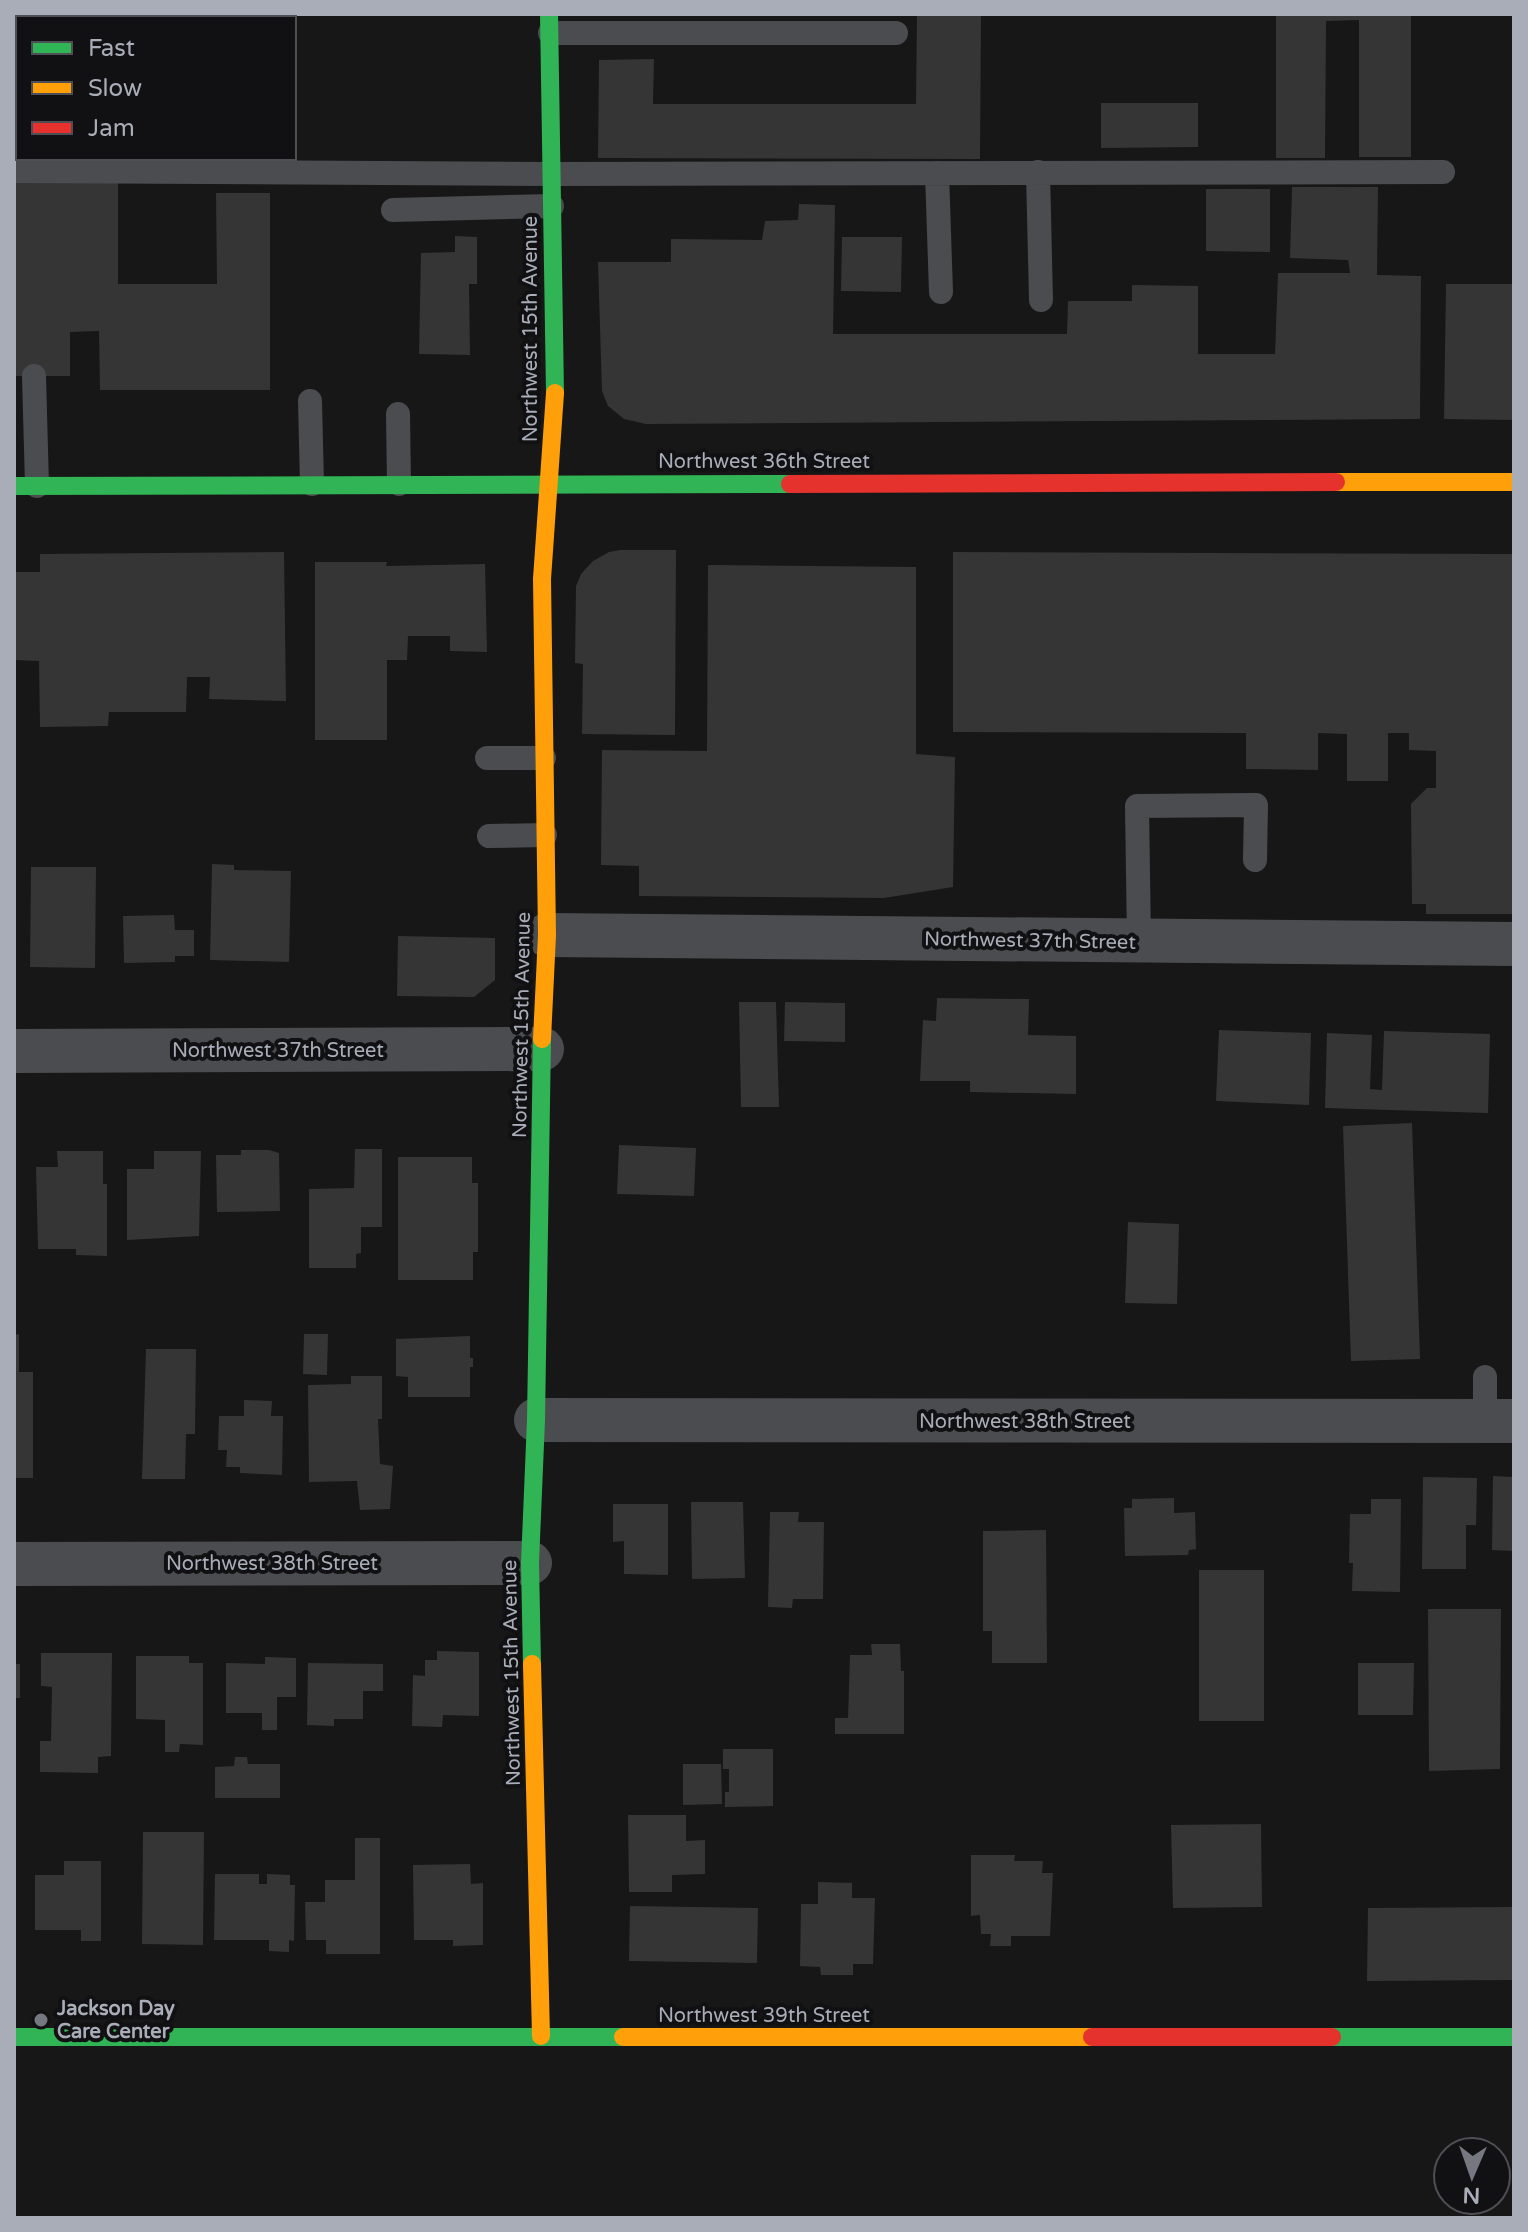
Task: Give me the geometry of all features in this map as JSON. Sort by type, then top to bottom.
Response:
[{"type":"main road","name":"Northwest 15th Avenue","points":[[541,2036],[530,1563],[547,935],[542,579],[555,410],[550,23]]},
{"type":"main road","name":"Northwest 36th Street","points":[[25,486],[1514,482]]},
{"type":"main road","name":"Northwest 39th Street","points":[[14,2037],[1514,2037]]},
{"type":"street","name":"Northwest 37th Street","points":[[547,935],[1514,944]]},
{"type":"street","name":"Northwest 37th Street","points":[[14,1051],[542,1049]]},
{"type":"street","name":"Northwest 38th Street","points":[[536,1420],[1499,1421]]},
{"type":"street","name":"Northwest 38th Street","points":[[14,1564],[530,1563]]},
{"type":"lane","points":[[550,23],[896,33]]},
{"type":"lane","points":[[14,171],[551,174],[1443,172]]},
{"type":"lane","points":[[1038,172],[1041,300]]},
{"type":"lane","points":[[937,173],[941,292]]},
{"type":"lane","points":[[393,210],[552,206]]},
{"type":"lane","points":[[25,486],[34,376]]},
{"type":"lane","points":[[310,401],[312,484]]},
{"type":"lane","points":[[398,414],[399,484]]},
{"type":"lane","points":[[487,758],[544,758]]},
{"type":"lane","points":[[1139,941],[1137,806],[1256,805],[1255,860]]},
{"type":"lane","points":[[489,836],[545,835]]},
{"type":"lane","points":[[1485,1377],[1499,1421]]},
{"type":"building","points":[[917,14],[981,14],[980,159],[598,158],[599,60],[654,59],[653,104],[916,104]]},
{"type":"building","points":[[1276,14],[1411,14],[1411,157],[1359,157],[1359,20],[1326,21],[1325,158],[1276,158]]},
{"type":"building","points":[[1101,103],[1198,103],[1198,147],[1101,148]]},
{"type":"building","points":[[14,180],[118,180],[118,284],[217,284],[216,193],[270,193],[270,390],[100,390],[99,331],[70,332],[70,376],[14,376]]},
{"type":"building","points":[[1292,187],[1378,187],[1377,275],[1421,276],[1420,419],[646,424],[624,419],[608,406],[602,391],[598,262],[671,262],[671,239],[762,240],[765,221],[798,220],[799,204],[835,205],[833,334],[1067,334],[1068,301],[1132,301],[1132,285],[1198,286],[1198,354],[1275,354],[1278,273],[1350,273],[1348,260],[1290,258]]},
{"type":"building","points":[[1206,189],[1270,189],[1270,252],[1206,251]]},
{"type":"building","points":[[455,236],[477,237],[477,284],[469,284],[470,355],[419,354],[421,253],[455,252]]},
{"type":"building","points":[[842,237],[902,237],[901,292],[841,291]]},
{"type":"building","points":[[1446,284],[1514,284],[1514,420],[1444,419]]},
{"type":"building","points":[[620,550],[676,550],[675,735],[582,734],[583,664],[575,663],[576,586],[581,574],[593,561]]},
{"type":"building","points":[[284,552],[286,701],[209,699],[210,677],[187,677],[186,712],[109,712],[108,726],[40,727],[39,661],[14,660],[14,572],[40,572],[40,554]]},
{"type":"building","points":[[953,552],[1514,554],[1514,914],[1426,914],[1426,904],[1412,904],[1411,804],[1427,788],[1436,788],[1436,751],[1409,750],[1409,733],[1388,733],[1388,781],[1347,781],[1347,734],[1318,733],[1318,770],[1246,769],[1246,733],[953,732]]},
{"type":"building","points":[[315,562],[387,562],[386,566],[485,564],[487,652],[450,651],[450,636],[408,636],[407,660],[387,660],[387,740],[315,740]]},
{"type":"building","points":[[708,565],[916,567],[916,754],[955,757],[953,887],[884,898],[639,896],[639,866],[601,865],[602,750],[707,751]]},
{"type":"building","points":[[212,864],[234,865],[234,870],[291,871],[289,962],[210,960]]},
{"type":"building","points":[[31,867],[96,867],[95,968],[30,967]]},
{"type":"building","points":[[174,915],[175,930],[194,930],[194,956],[175,956],[175,962],[124,963],[123,916]]},
{"type":"building","points":[[398,936],[495,938],[495,980],[474,997],[397,996]]},
{"type":"building","points":[[937,998],[1029,999],[1028,1035],[1076,1036],[1076,1094],[970,1092],[970,1081],[920,1081],[923,1020],[936,1021]]},
{"type":"building","points":[[739,1002],[776,1002],[779,1107],[741,1107]]},
{"type":"building","points":[[785,1002],[845,1003],[845,1042],[784,1041]]},
{"type":"building","points":[[1219,1030],[1311,1033],[1309,1105],[1216,1101]]},
{"type":"building","points":[[1384,1031],[1490,1034],[1488,1113],[1325,1108],[1327,1033],[1372,1035],[1370,1089],[1382,1090]]},
{"type":"building","points":[[1412,1123],[1420,1359],[1351,1361],[1343,1126]]},
{"type":"building","points":[[619,1145],[696,1148],[694,1196],[617,1194]]},
{"type":"building","points":[[355,1149],[382,1149],[382,1227],[361,1227],[361,1253],[356,1254],[356,1268],[309,1268],[309,1189],[354,1188]]},
{"type":"building","points":[[241,1150],[279,1153],[280,1211],[217,1212],[216,1155],[241,1155]]},
{"type":"building","points":[[57,1151],[103,1151],[103,1184],[107,1184],[107,1256],[76,1255],[76,1249],[38,1249],[36,1167],[58,1167]]},
{"type":"building","points":[[154,1151],[201,1151],[199,1236],[127,1240],[127,1169],[154,1169]]},
{"type":"building","points":[[398,1157],[472,1157],[472,1183],[478,1183],[478,1252],[473,1252],[473,1280],[398,1280]]},
{"type":"building","points":[[1128,1222],[1179,1224],[1177,1304],[1125,1303]]},
{"type":"building","points":[[19,1334],[19,1372],[33,1372],[33,1478],[14,1478],[14,1335]]},
{"type":"building","points":[[304,1334],[328,1334],[327,1375],[303,1374]]},
{"type":"building","points":[[470,1336],[473,1367],[470,1367],[470,1397],[408,1397],[408,1377],[396,1376],[396,1339]]},
{"type":"building","points":[[146,1349],[196,1349],[195,1434],[186,1434],[185,1479],[142,1479]]},
{"type":"building","points":[[351,1376],[382,1376],[382,1419],[378,1419],[380,1464],[393,1466],[390,1509],[360,1510],[357,1481],[309,1482],[308,1385],[351,1384]]},
{"type":"building","points":[[244,1400],[272,1401],[271,1416],[283,1416],[282,1475],[240,1473],[240,1467],[226,1467],[227,1450],[218,1450],[219,1416],[244,1416]]},
{"type":"building","points":[[1493,1476],[1514,1477],[1514,1551],[1492,1550]]},
{"type":"building","points":[[1423,1477],[1477,1478],[1476,1525],[1466,1525],[1466,1569],[1422,1569]]},
{"type":"building","points":[[1174,1498],[1174,1513],[1195,1512],[1196,1549],[1189,1550],[1188,1555],[1125,1556],[1124,1508],[1132,1508],[1132,1499]]},
{"type":"building","points":[[1371,1499],[1401,1499],[1400,1592],[1352,1591],[1350,1514],[1371,1514]]},
{"type":"building","points":[[691,1502],[743,1502],[745,1578],[692,1579]]},
{"type":"building","points":[[613,1504],[668,1504],[668,1575],[624,1574],[624,1541],[613,1542]]},
{"type":"building","points":[[770,1512],[799,1512],[798,1522],[824,1522],[823,1599],[793,1599],[792,1608],[768,1607]]},
{"type":"building","points":[[1046,1530],[1047,1663],[992,1663],[992,1631],[983,1631],[983,1531]]},
{"type":"building","points":[[1199,1570],[1264,1570],[1264,1721],[1199,1721]]},
{"type":"building","points":[[1428,1609],[1501,1609],[1500,1769],[1429,1771]]},
{"type":"building","points":[[871,1644],[900,1644],[901,1671],[904,1671],[904,1734],[835,1734],[835,1718],[848,1718],[850,1655],[872,1655]]},
{"type":"building","points":[[437,1651],[479,1652],[479,1716],[443,1715],[442,1727],[412,1726],[413,1675],[425,1676],[425,1660],[437,1660]]},
{"type":"building","points":[[41,1653],[112,1653],[111,1756],[98,1757],[98,1773],[40,1772],[40,1741],[51,1741],[52,1687],[41,1686]]},
{"type":"building","points":[[136,1656],[189,1656],[189,1663],[203,1663],[203,1745],[180,1744],[179,1752],[165,1752],[165,1720],[136,1719]]},
{"type":"building","points":[[265,1657],[296,1658],[296,1697],[277,1697],[277,1730],[262,1730],[262,1713],[226,1713],[226,1663],[265,1664]]},
{"type":"building","points":[[308,1663],[383,1664],[383,1691],[363,1691],[363,1719],[334,1719],[334,1726],[307,1725]]},
{"type":"building","points":[[1358,1663],[1414,1663],[1413,1715],[1358,1715]]},
{"type":"building","points":[[14,1664],[20,1664],[20,1698],[14,1698]]},
{"type":"building","points":[[723,1749],[773,1749],[773,1806],[725,1807],[725,1792],[729,1792],[729,1769],[723,1769]]},
{"type":"building","points":[[235,1757],[247,1757],[248,1764],[280,1764],[280,1798],[215,1798],[215,1767],[234,1766]]},
{"type":"building","points":[[683,1764],[721,1764],[722,1804],[683,1805]]},
{"type":"building","points":[[628,1815],[686,1815],[686,1841],[705,1840],[705,1874],[672,1875],[672,1892],[629,1892]]},
{"type":"building","points":[[1261,1824],[1262,1907],[1173,1908],[1171,1825]]},
{"type":"building","points":[[143,1832],[204,1832],[203,1945],[142,1944]]},
{"type":"building","points":[[355,1838],[380,1838],[380,1954],[326,1954],[326,1940],[306,1940],[305,1902],[325,1902],[325,1880],[355,1880]]},
{"type":"building","points":[[971,1855],[1015,1855],[1014,1861],[1043,1861],[1042,1873],[1053,1873],[1050,1936],[1011,1936],[1011,1946],[990,1946],[991,1934],[981,1934],[980,1915],[971,1916]]},
{"type":"building","points":[[64,1861],[101,1861],[101,1941],[81,1941],[81,1930],[35,1930],[35,1875],[64,1875]]},
{"type":"building","points":[[470,1864],[471,1884],[483,1883],[483,1945],[453,1946],[453,1940],[414,1940],[413,1865]]},
{"type":"building","points":[[215,1874],[259,1874],[259,1884],[267,1884],[267,1874],[290,1875],[290,1885],[295,1885],[294,1941],[289,1940],[289,1952],[269,1951],[269,1940],[214,1940]]},
{"type":"building","points":[[818,1882],[852,1883],[852,1898],[875,1898],[873,1964],[853,1964],[853,1975],[821,1975],[820,1967],[800,1966],[801,1904],[818,1904]]},
{"type":"building","points":[[630,1906],[758,1908],[757,1963],[629,1961]]},
{"type":"building","points":[[1514,1907],[1514,1980],[1367,1981],[1368,1908]]},
{"type":"traffic: fast","points":[[549,14],[555,393]]},
{"type":"traffic: fast","points":[[14,486],[790,484]]},
{"type":"traffic: fast","points":[[532,1664],[530,1563],[536,1420],[542,1039]]},
{"type":"traffic: fast","points":[[14,2037],[623,2037]]},
{"type":"traffic: fast","points":[[1332,2037],[1514,2037]]},
{"type":"traffic: slow","points":[[542,1039],[547,935],[542,579],[555,393]]},
{"type":"traffic: slow","points":[[1336,482],[1514,482]]},
{"type":"traffic: slow","points":[[532,1664],[541,2036]]},
{"type":"traffic: slow","points":[[623,2037],[1092,2037]]},
{"type":"traffic: jam","points":[[790,484],[1336,482]]},
{"type":"traffic: jam","points":[[1092,2037],[1332,2037]]},
{"type":"place","name":"Jackson Day Care Center","points":[[41,2020]]}]
